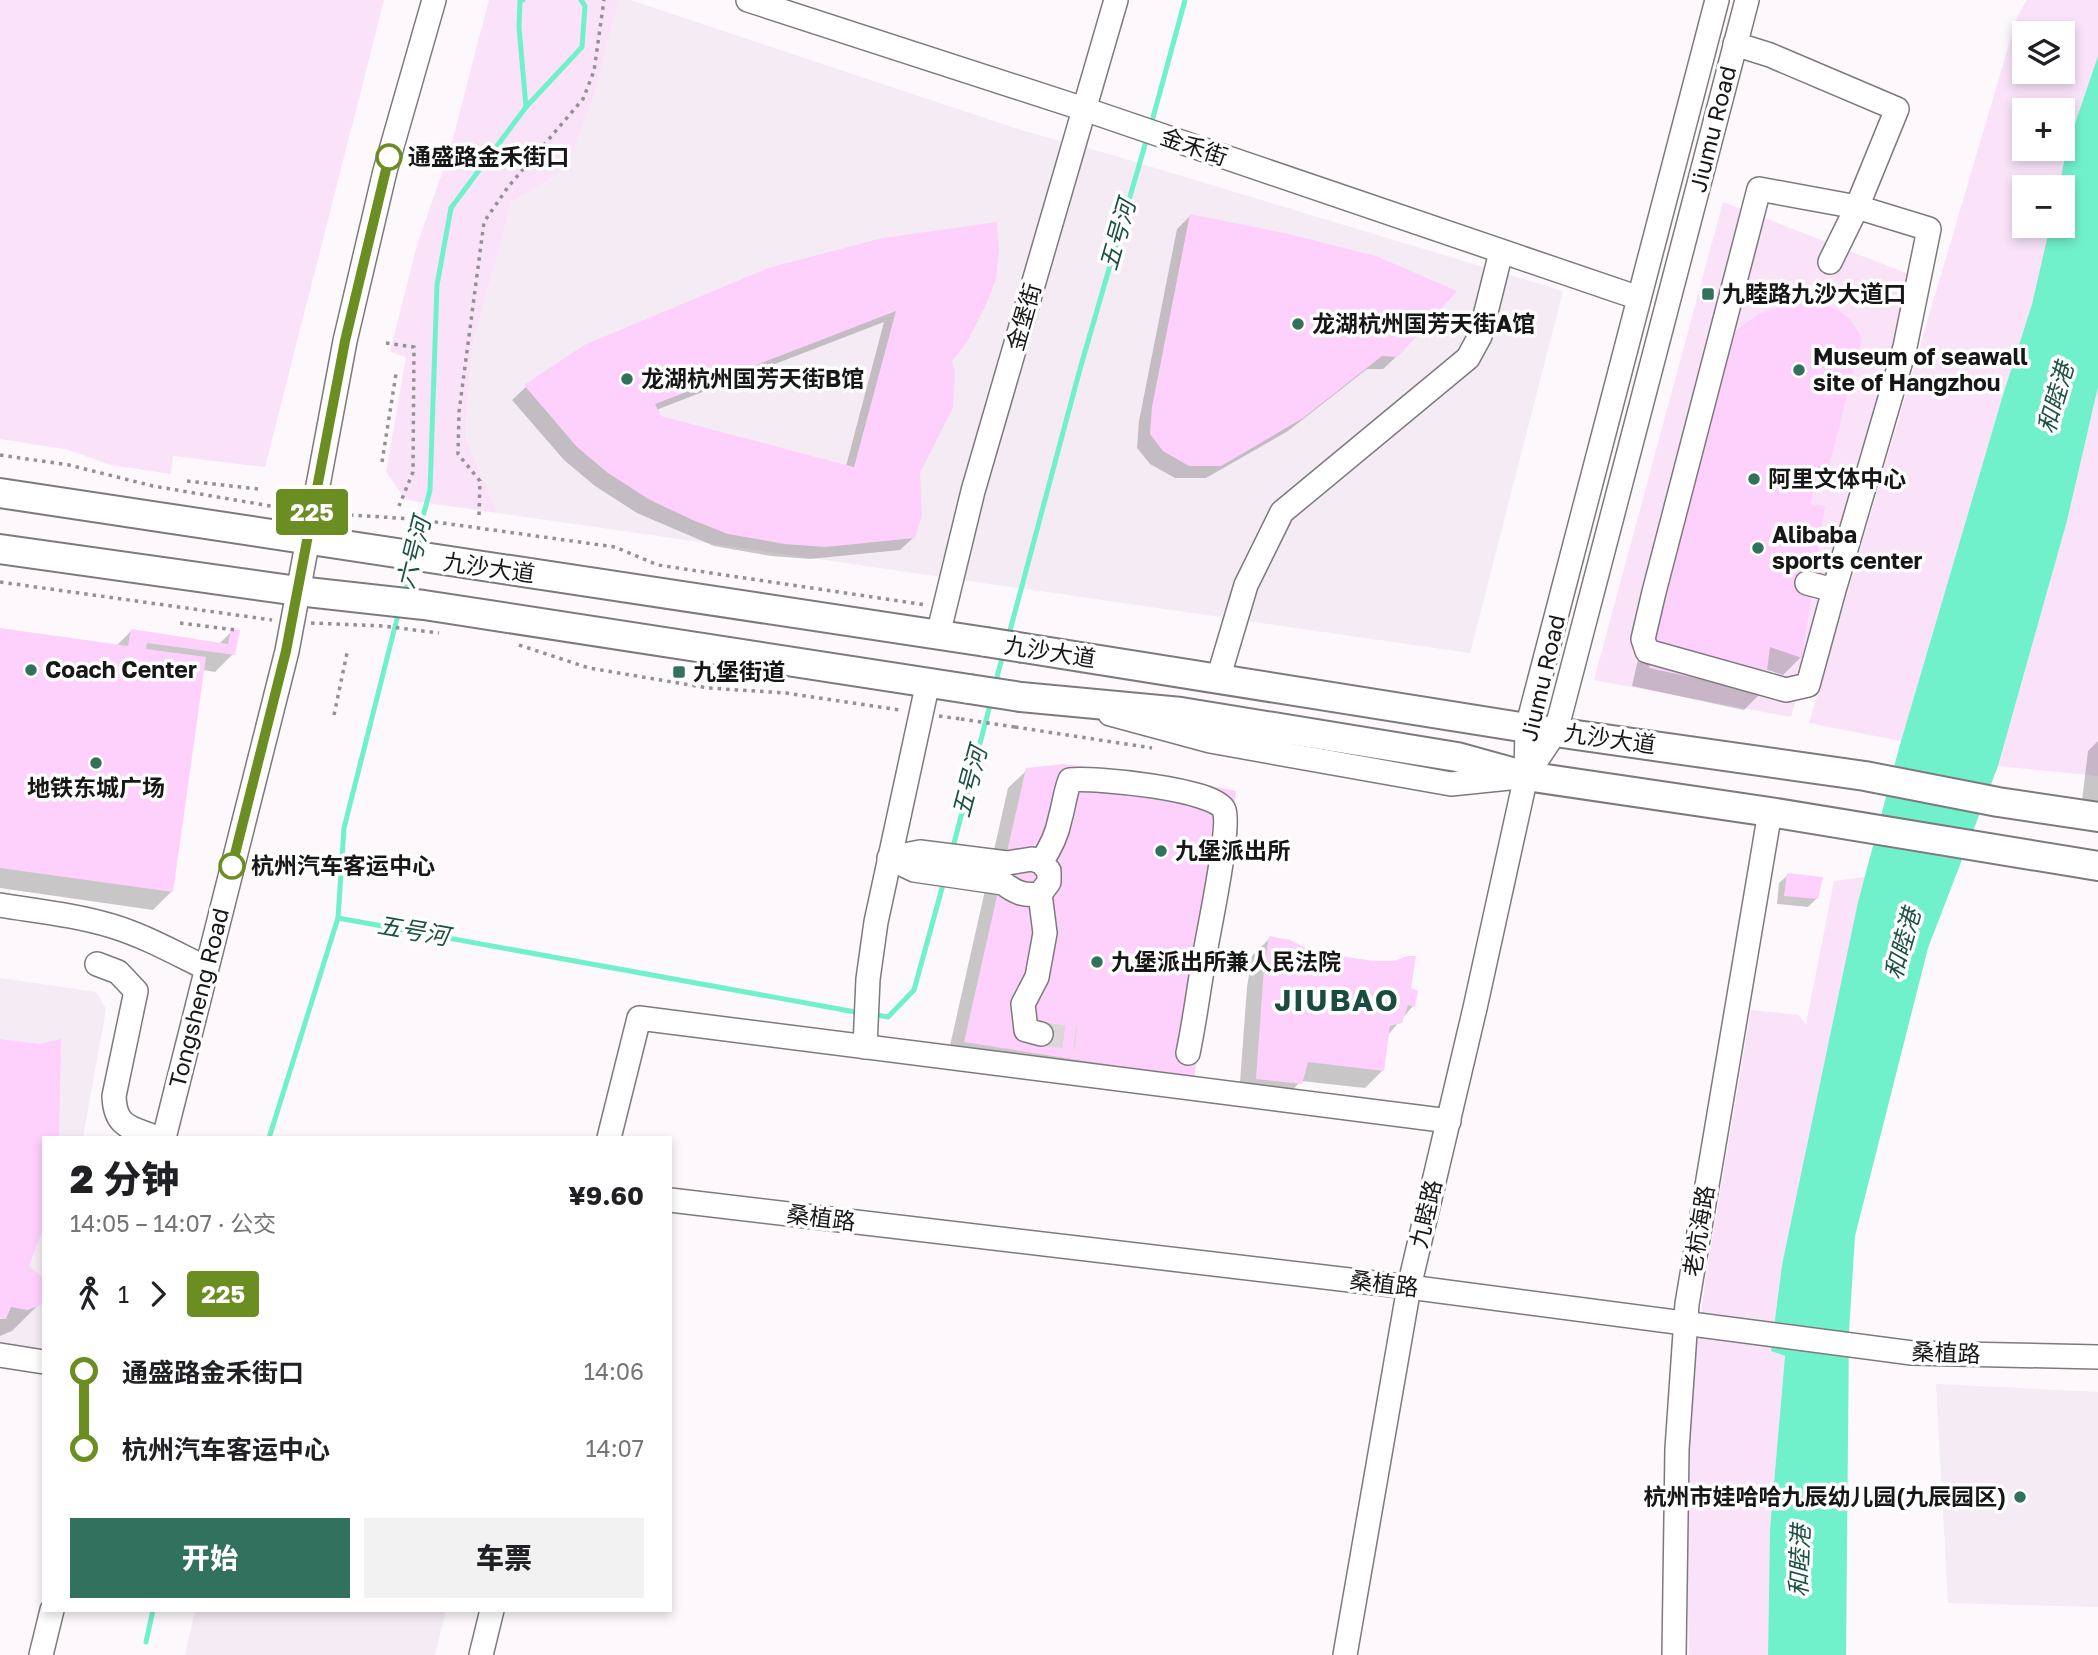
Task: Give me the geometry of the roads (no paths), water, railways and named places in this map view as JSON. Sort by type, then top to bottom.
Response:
[{"type":"main road","name":"九沙大道","points":[[0,493],[309,526],[402,555],[986,642],[1527,728],[1865,776],[1998,802],[2098,817]]},
{"type":"main road","name":"九沙大道","points":[[0,549],[298,591],[386,613],[421,618],[928,682],[1066,703],[1209,717],[1457,757],[1526,776],[1770,812],[2098,866]]},
{"type":"street","name":"Tongsheng Road","points":[[164,1136],[292,623],[345,341],[379,198],[434,0]]},
{"type":"street","name":"金禾街","points":[[748,0],[1126,123],[1639,298]]},
{"type":"street","name":"金堡街","points":[[938,635],[973,491],[1116,0]]},
{"type":"street","name":"Jiumu Road","points":[[1526,776],[1527,728],[1717,0]]},
{"type":"street","name":"Jiumu Road","points":[[1526,776],[1556,731],[1747,0]]},
{"type":"street","points":[[1735,44],[1770,55],[1897,109],[1857,207],[1830,262]]},
{"type":"street","points":[[1759,189],[1857,207],[1929,229],[1905,347],[1834,590],[1808,685],[1786,691],[1647,651],[1643,639],[1759,189]]},
{"type":"street","points":[[1218,678],[1246,585],[1282,512],[1468,358],[1480,336],[1502,252]]},
{"type":"street","points":[[1807,583],[1834,590]]},
{"type":"street","points":[[865,1047],[868,979],[876,922],[928,682]]},
{"type":"street","name":"九睦路","points":[[1345,1655],[1409,1287],[1526,776]]},
{"type":"street","points":[[1041,862],[1053,844],[1070,779],[1084,778],[1160,787],[1217,801],[1224,809],[1226,822],[1188,1053]]},
{"type":"street","name":"老杭海路","points":[[1674,1655],[1677,1449],[1686,1322],[1726,1065],[1770,812]]},
{"type":"street","points":[[889,858],[920,852],[935,864],[960,867],[1032,859],[1041,862],[1049,871],[1049,882],[1040,894],[1045,933],[1037,978],[1023,1004],[1026,1030],[1041,1034]]},
{"type":"street","points":[[960,867],[1003,883],[1014,892],[1025,896],[1040,894]]},
{"type":"street","points":[[0,905],[73,916],[111,926],[142,937],[206,968]]},
{"type":"street","points":[[97,964],[118,972],[136,991],[114,1096],[115,1113],[125,1125],[153,1136]]},
{"type":"street","points":[[610,1136],[639,1018],[1449,1121]]},
{"type":"street","name":"桑植路","points":[[672,1200],[1409,1287],[1912,1353],[2098,1357]]},
{"type":"street","points":[[0,1355],[42,1362]]},
{"type":"street","points":[[41,1655],[52,1612]]},
{"type":"street","points":[[481,1655],[492,1612]]},
{"type":"water","name":"和睦港","points":[[2098,56],[2098,387],[2067,521],[1998,766],[1928,948],[1855,1236],[1849,1332],[1846,1655],[1768,1655],[1770,1529],[1785,1356],[1771,1351],[1782,1265],[1858,902],[1901,741],[2032,304],[2047,238],[2075,238],[2075,175],[2061,175],[2064,161],[2075,161],[2075,124]]},
{"type":"waterway","points":[[523,0],[520,1],[519,27],[526,107]]},
{"type":"waterway","name":"六号河","points":[[415,547],[430,490],[437,285],[451,208],[526,107],[582,47],[585,6],[581,0]]},
{"type":"waterway","name":"五号河","points":[[1151,125],[1185,0]]},
{"type":"waterway","name":"五号河","points":[[1008,638],[1080,369],[1147,138]]},
{"type":"waterway","name":"六号河","points":[[403,595],[411,564]]},
{"type":"waterway","name":"六号河","points":[[270,1136],[338,918],[344,828],[399,611]]},
{"type":"waterway","name":"五号河","points":[[995,685],[1003,654]]},
{"type":"waterway","name":"五号河","points":[[952,851],[991,701]]},
{"type":"waterway","name":"五号河","points":[[871,1014],[888,1017],[914,990],[944,881]]},
{"type":"waterway","name":"五号河","points":[[338,918],[861,1013]]},
{"type":"waterway","points":[[146,1642],[153,1612]]},
{"type":"tunnel","points":[[1041,1034],[1076,1038]]},
{"type":"place","name":"通盛路金禾街口","points":[[389,157]]},
{"type":"place","name":"九睦路九沙大道口","points":[[1708,294]]},
{"type":"place","name":"龙湖杭州国芳天街A馆","points":[[1298,324]]},
{"type":"place","name":"Museum of seawall site of Hangzhou","points":[[1799,370]]},
{"type":"place","name":"龙湖杭州国芳天街B馆","points":[[627,379]]},
{"type":"place","name":"阿里文体中心","points":[[1754,479]]},
{"type":"place","name":"Alibaba sports center","points":[[1758,548]]},
{"type":"place","name":"Coach Center","points":[[31,670]]},
{"type":"place","name":"九堡街道","points":[[679,672]]},
{"type":"place","name":"地铁东城广场","points":[[96,763]]},
{"type":"place","name":"九堡派出所","points":[[1161,851]]},
{"type":"place","name":"杭州汽车客运中心","points":[[232,866]]},
{"type":"place","name":"九堡派出所兼人民法院","points":[[1097,962]]},
{"type":"place","name":"杭州市娃哈哈九辰幼儿园(九辰园区)","points":[[2020,1497]]},
{"type":"district","name":"JIUBAO","points":[[1337,1001]]}]
